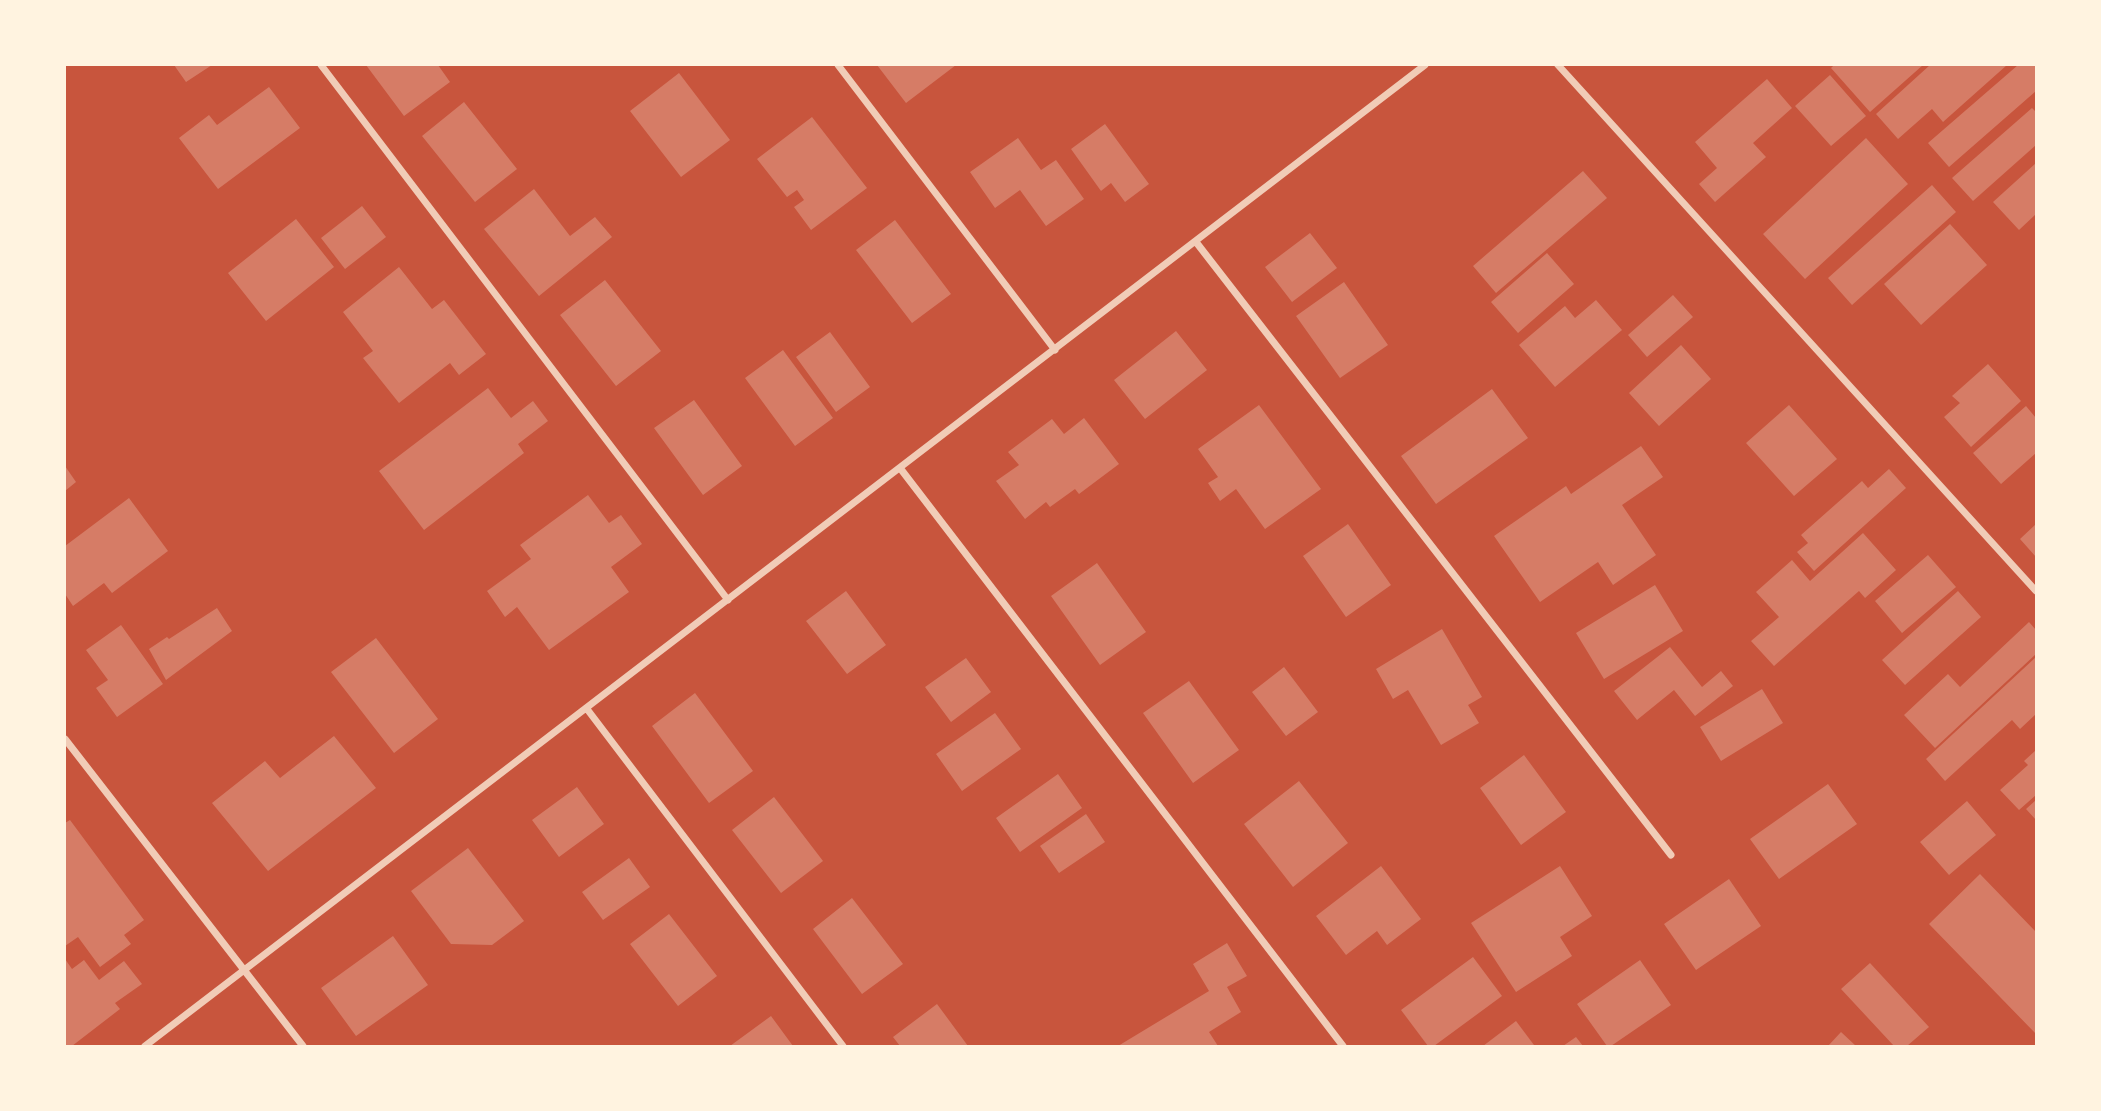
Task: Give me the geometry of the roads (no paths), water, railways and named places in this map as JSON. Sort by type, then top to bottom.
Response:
[{"type":"street","points":[[321,65],[728,600]]},
{"type":"street","points":[[838,65],[1055,350]]},
{"type":"street","points":[[145,1046],[1425,65]]},
{"type":"street","points":[[1558,65],[2036,591]]},
{"type":"street","points":[[1196,242],[1671,855]]},
{"type":"street","points":[[900,468],[1343,1046]]},
{"type":"street","points":[[587,709],[843,1046]]},
{"type":"street","points":[[65,739],[303,1046]]}]
